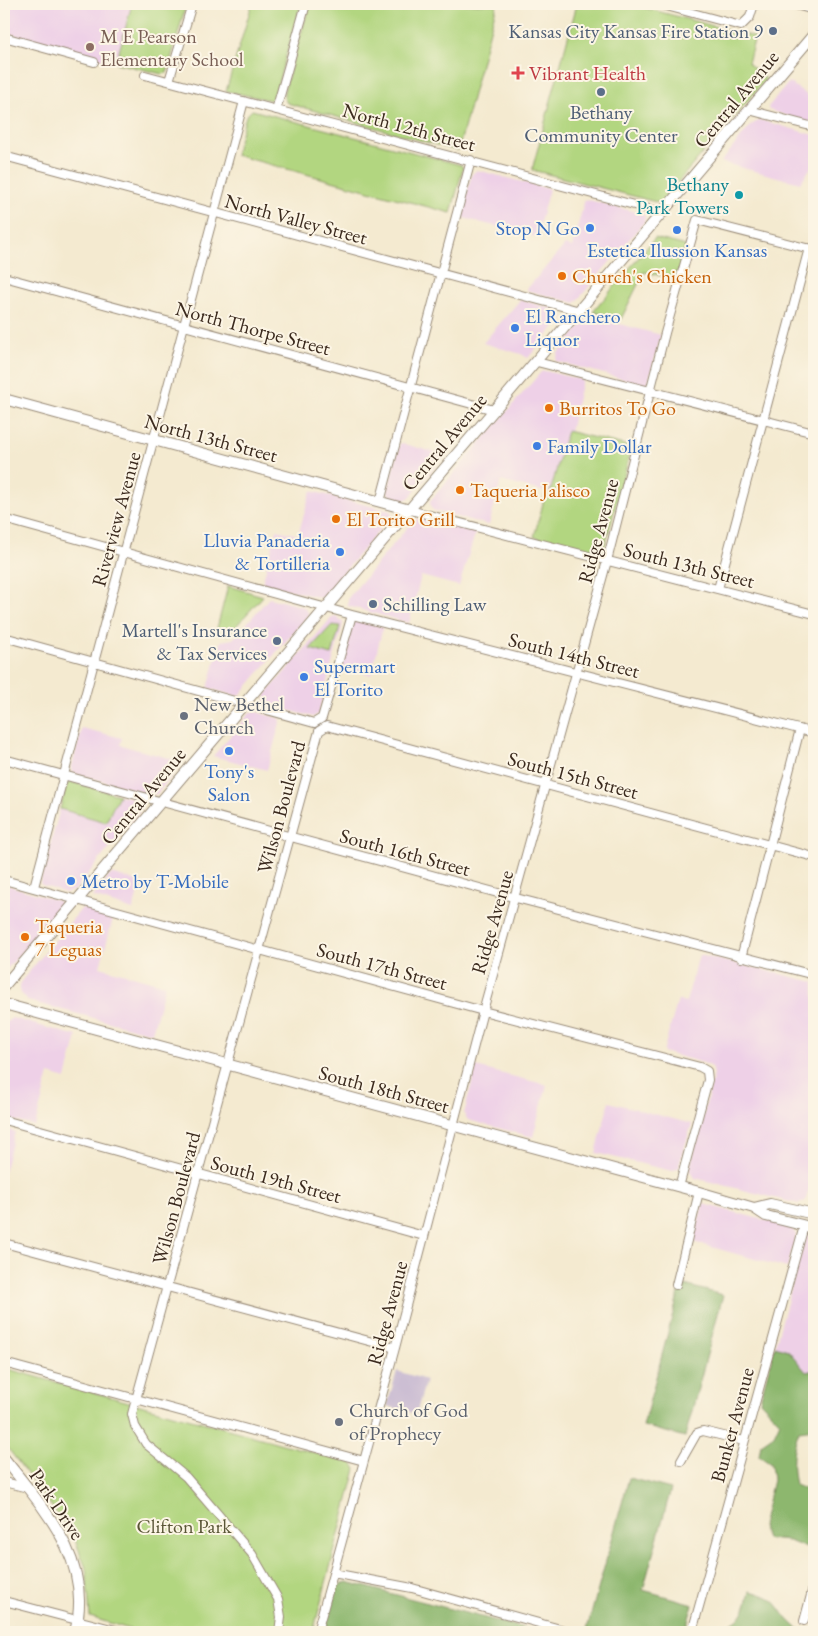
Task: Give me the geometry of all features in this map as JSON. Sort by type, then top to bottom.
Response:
[{"type":"main road","name":"Central Avenue","points":[[4,986],[664,213],[814,34]]},
{"type":"main road","name":"North 13th Street","points":[[4,399],[410,510]]},
{"type":"main road","name":"South 18th Street","points":[[4,1004],[699,1192],[754,1208],[766,1216],[809,1227]]},
{"type":"main road","name":"South 18th Street","points":[[754,1208],[770,1204],[813,1210]]},
{"type":"main road","name":"Park Drive","points":[[4,1458],[52,1520],[68,1546],[76,1574],[78,1620],[75,1632]]},
{"type":"street","points":[[170,81],[192,4]]},
{"type":"street","points":[[276,110],[306,4]]},
{"type":"street","points":[[659,4],[741,26],[746,22],[754,4]]},
{"type":"street","points":[[792,4],[814,10]]},
{"type":"street","points":[[4,37],[94,62]]},
{"type":"street","name":"North 12th Street","points":[[145,75],[471,160],[664,213]]},
{"type":"street","name":"Riverview Avenue","points":[[34,887],[244,101]]},
{"type":"street","points":[[749,110],[814,128]]},
{"type":"street","name":"North Valley Street","points":[[4,156],[580,311]]},
{"type":"street","points":[[380,502],[471,160]]},
{"type":"street","name":"Ridge Avenue","points":[[317,1632],[395,1348],[483,1011],[516,898],[607,561],[652,391],[665,333],[697,220],[812,249]]},
{"type":"street","points":[[718,589],[812,249]]},
{"type":"street","name":"North Thorpe Street","points":[[4,277],[494,410]]},
{"type":"street","points":[[537,362],[814,433]]},
{"type":"street","name":"South 13th Street","points":[[410,510],[814,614]]},
{"type":"street","name":"South 14th Street","points":[[4,519],[352,615],[814,733]]},
{"type":"street","name":"Wilson Boulevard","points":[[245,704],[314,723],[322,718],[352,615]]},
{"type":"street","points":[[4,638],[245,704]]},
{"type":"street","name":"South 15th Street","points":[[323,729],[327,726],[814,857]]},
{"type":"street","name":"Wilson Boulevard","points":[[279,1632],[281,1617],[278,1599],[252,1554],[186,1477],[146,1444],[135,1426],[132,1414],[199,1176],[319,731],[323,729]]},
{"type":"street","points":[[741,958],[772,846],[800,729]]},
{"type":"street","name":"South 16th Street","points":[[4,759],[290,838],[741,958],[814,975]]},
{"type":"street","name":"South 17th Street","points":[[4,880],[483,1011],[700,1067],[707,1071],[708,1080],[679,1187]]},
{"type":"street","name":"South 19th Street","points":[[4,1120],[199,1176],[424,1236]]},
{"type":"street","points":[[676,1284],[699,1192]]},
{"type":"street","name":"Bunker Avenue","points":[[692,1632],[744,1441],[809,1227]]},
{"type":"street","points":[[4,1243],[395,1348]]},
{"type":"street","points":[[4,1363],[364,1461]]},
{"type":"street","points":[[681,1461],[697,1433],[704,1431],[744,1441]]},
{"type":"street","points":[[4,1482],[28,1488]]},
{"type":"street","points":[[334,1573],[412,1588],[568,1632]]},
{"type":"street","points":[[804,1622],[814,1584]]},
{"type":"street","points":[[4,1601],[123,1632]]},
{"type":"shaded area","name":"M E Pearson Elementary School","points":[[4,4],[132,4],[116,63],[4,32]]},
{"type":"shaded area","points":[[789,82],[814,100],[814,118],[810,123],[769,110],[768,107]]},
{"type":"shaded area","points":[[760,120],[814,135],[814,163],[800,183],[721,162],[751,125]]},
{"type":"shaded area","points":[[477,170],[549,189],[536,237],[460,217],[472,174]]},
{"type":"shaded area","points":[[585,199],[643,214],[645,217],[644,222],[575,303],[526,290],[565,245],[572,247]]},
{"type":"shaded area","points":[[520,300],[558,310],[563,317],[528,358],[521,354],[483,343]]},
{"type":"shaded area","points":[[589,316],[661,335],[648,383],[645,385],[556,361],[558,353]]},
{"type":"shaded area","points":[[545,371],[582,380],[570,432],[567,431],[550,493],[501,481],[489,525],[435,511],[431,508],[430,501],[541,372]]},
{"type":"shaded area","points":[[400,443],[445,455],[409,498],[403,500],[391,497],[387,491]]},
{"type":"shaded area","points":[[311,491],[390,511],[392,515],[322,598],[262,583],[277,530],[298,535]]},
{"type":"shaded area","points":[[421,517],[476,531],[459,586],[421,576],[409,623],[348,606],[348,598],[412,522]]},
{"type":"shaded area","points":[[269,598],[304,607],[309,614],[240,695],[236,696],[208,688],[221,641],[233,639]]},
{"type":"shaded area","points":[[336,616],[343,622],[342,628],[318,714],[313,717],[267,704],[265,702],[266,694],[332,617]]},
{"type":"shaded area","points":[[354,619],[383,627],[371,675],[341,666]]},
{"type":"shaded area","points":[[256,712],[281,719],[267,770],[213,756],[250,713]]},
{"type":"shaded area","points":[[82,728],[122,738],[120,745],[183,762],[157,794],[150,794],[73,773],[71,770]]},
{"type":"shaded area","points":[[119,795],[140,800],[142,808],[75,890],[66,893],[42,885],[40,883],[60,809],[106,822]]},
{"type":"shaded area","points":[[111,874],[141,882],[133,910],[93,897]]},
{"type":"shaded area","points":[[7,885],[59,901],[61,906],[59,911],[4,972],[4,896]]},
{"type":"shaded area","points":[[82,908],[114,915],[100,967],[165,985],[152,1033],[28,1001],[20,992],[20,985],[23,979]]},
{"type":"shaded area","points":[[699,955],[814,982],[814,1175],[805,1201],[799,1204],[695,1178],[691,1174],[690,1167],[714,1074],[712,1067],[704,1063],[663,1052],[678,1000],[686,1002]]},
{"type":"shaded area","points":[[12,1018],[77,1036],[66,1079],[49,1074],[35,1126],[4,1118],[4,1026]]},
{"type":"shaded area","points":[[476,1067],[547,1085],[533,1137],[468,1120],[464,1114]]},
{"type":"shaded area","points":[[609,1102],[692,1124],[678,1168],[672,1171],[596,1153]]},
{"type":"shaded area","points":[[4,1128],[15,1132],[4,1173]]},
{"type":"shaded area","points":[[703,1204],[787,1226],[793,1230],[796,1235],[787,1268],[693,1242]]},
{"type":"shaded area","points":[[807,1231],[814,1232],[814,1370],[806,1372],[788,1350],[775,1346]]},
{"type":"shaded area","points":[[397,1371],[426,1380],[416,1414],[387,1406]]},
{"type":"green space","points":[[132,4],[186,5],[167,73],[162,74],[116,63]]},
{"type":"green space","points":[[252,4],[301,4],[274,97],[270,100],[226,91]]},
{"type":"green space","points":[[310,4],[497,4],[458,151],[287,103],[284,98],[284,91]]},
{"type":"green space","points":[[577,4],[630,4],[755,37],[748,63],[766,79],[660,203],[532,170]]},
{"type":"green space","points":[[252,110],[461,165],[463,168],[451,213],[235,155],[246,116]]},
{"type":"green space","points":[[655,238],[686,246],[677,279],[644,272],[621,319],[593,312]]},
{"type":"green space","points":[[567,431],[632,447],[602,555],[534,537],[546,492],[550,493]]},
{"type":"green space","points":[[228,586],[263,596],[228,635],[216,632]]},
{"type":"green space","points":[[332,625],[340,626],[332,655],[310,649]]},
{"type":"green space","points":[[71,782],[119,795],[106,822],[60,809],[67,784]]},
{"type":"green space","points":[[681,1284],[723,1295],[685,1437],[643,1426]]},
{"type":"green space","points":[[775,1346],[788,1350],[806,1372],[814,1370],[814,1429],[799,1431],[795,1444],[793,1471],[795,1485],[814,1493],[814,1551],[789,1541],[766,1539],[762,1526],[773,1480],[771,1464],[759,1456],[761,1444],[774,1435],[780,1422],[760,1401]]},
{"type":"green space","name":"Clifton Park","points":[[4,1368],[352,1463],[356,1469],[313,1632],[139,1632],[90,1617],[86,1568],[73,1535],[4,1443]]},
{"type":"green space","points":[[629,1478],[671,1489],[643,1590],[693,1604],[685,1632],[598,1632],[587,1629]]},
{"type":"green space","points":[[347,1582],[539,1632],[323,1632],[338,1586]]},
{"type":"green space","points":[[750,1591],[768,1597],[796,1627],[814,1632],[713,1632],[715,1628],[730,1624],[740,1617],[746,1606]]},
{"type":"place","name":"Kansas City Kansas Fire Station 9","points":[[773,31]]},
{"type":"place","name":"M E Pearson Elementary School","points":[[90,47]]},
{"type":"place","name":"Vibrant Health","points":[[518,73]]},
{"type":"place","name":"Bethany Community Center","points":[[601,92]]},
{"type":"place","name":"Bethany Park Towers","points":[[739,195]]},
{"type":"place","name":"Stop N Go","points":[[590,228]]},
{"type":"place","name":"Estetica Ilussion Kansas","points":[[677,230]]},
{"type":"place","name":"Church's Chicken","points":[[562,276]]},
{"type":"place","name":"El Ranchero Liquor","points":[[515,328]]},
{"type":"place","name":"Burritos To Go","points":[[549,408]]},
{"type":"place","name":"Family Dollar","points":[[537,446]]},
{"type":"place","name":"Taqueria Jalisco","points":[[460,490]]},
{"type":"place","name":"El Torito Grill","points":[[336,519]]},
{"type":"place","name":"Lluvia Panaderia & Tortilleria","points":[[340,552]]},
{"type":"place","name":"Schilling Law","points":[[373,604]]},
{"type":"place","name":"Martell's Insurance & Tax Services","points":[[277,641]]},
{"type":"place","name":"Supermart El Torito","points":[[304,677]]},
{"type":"place","name":"New Bethel Church","points":[[184,716]]},
{"type":"place","name":"Tony's Salon","points":[[229,751]]},
{"type":"place","name":"Metro by T-Mobile","points":[[71,881]]},
{"type":"place","name":"Taqueria 7 Leguas","points":[[25,937]]},
{"type":"place","name":"Church of God of Prophecy","points":[[339,1422]]}]
